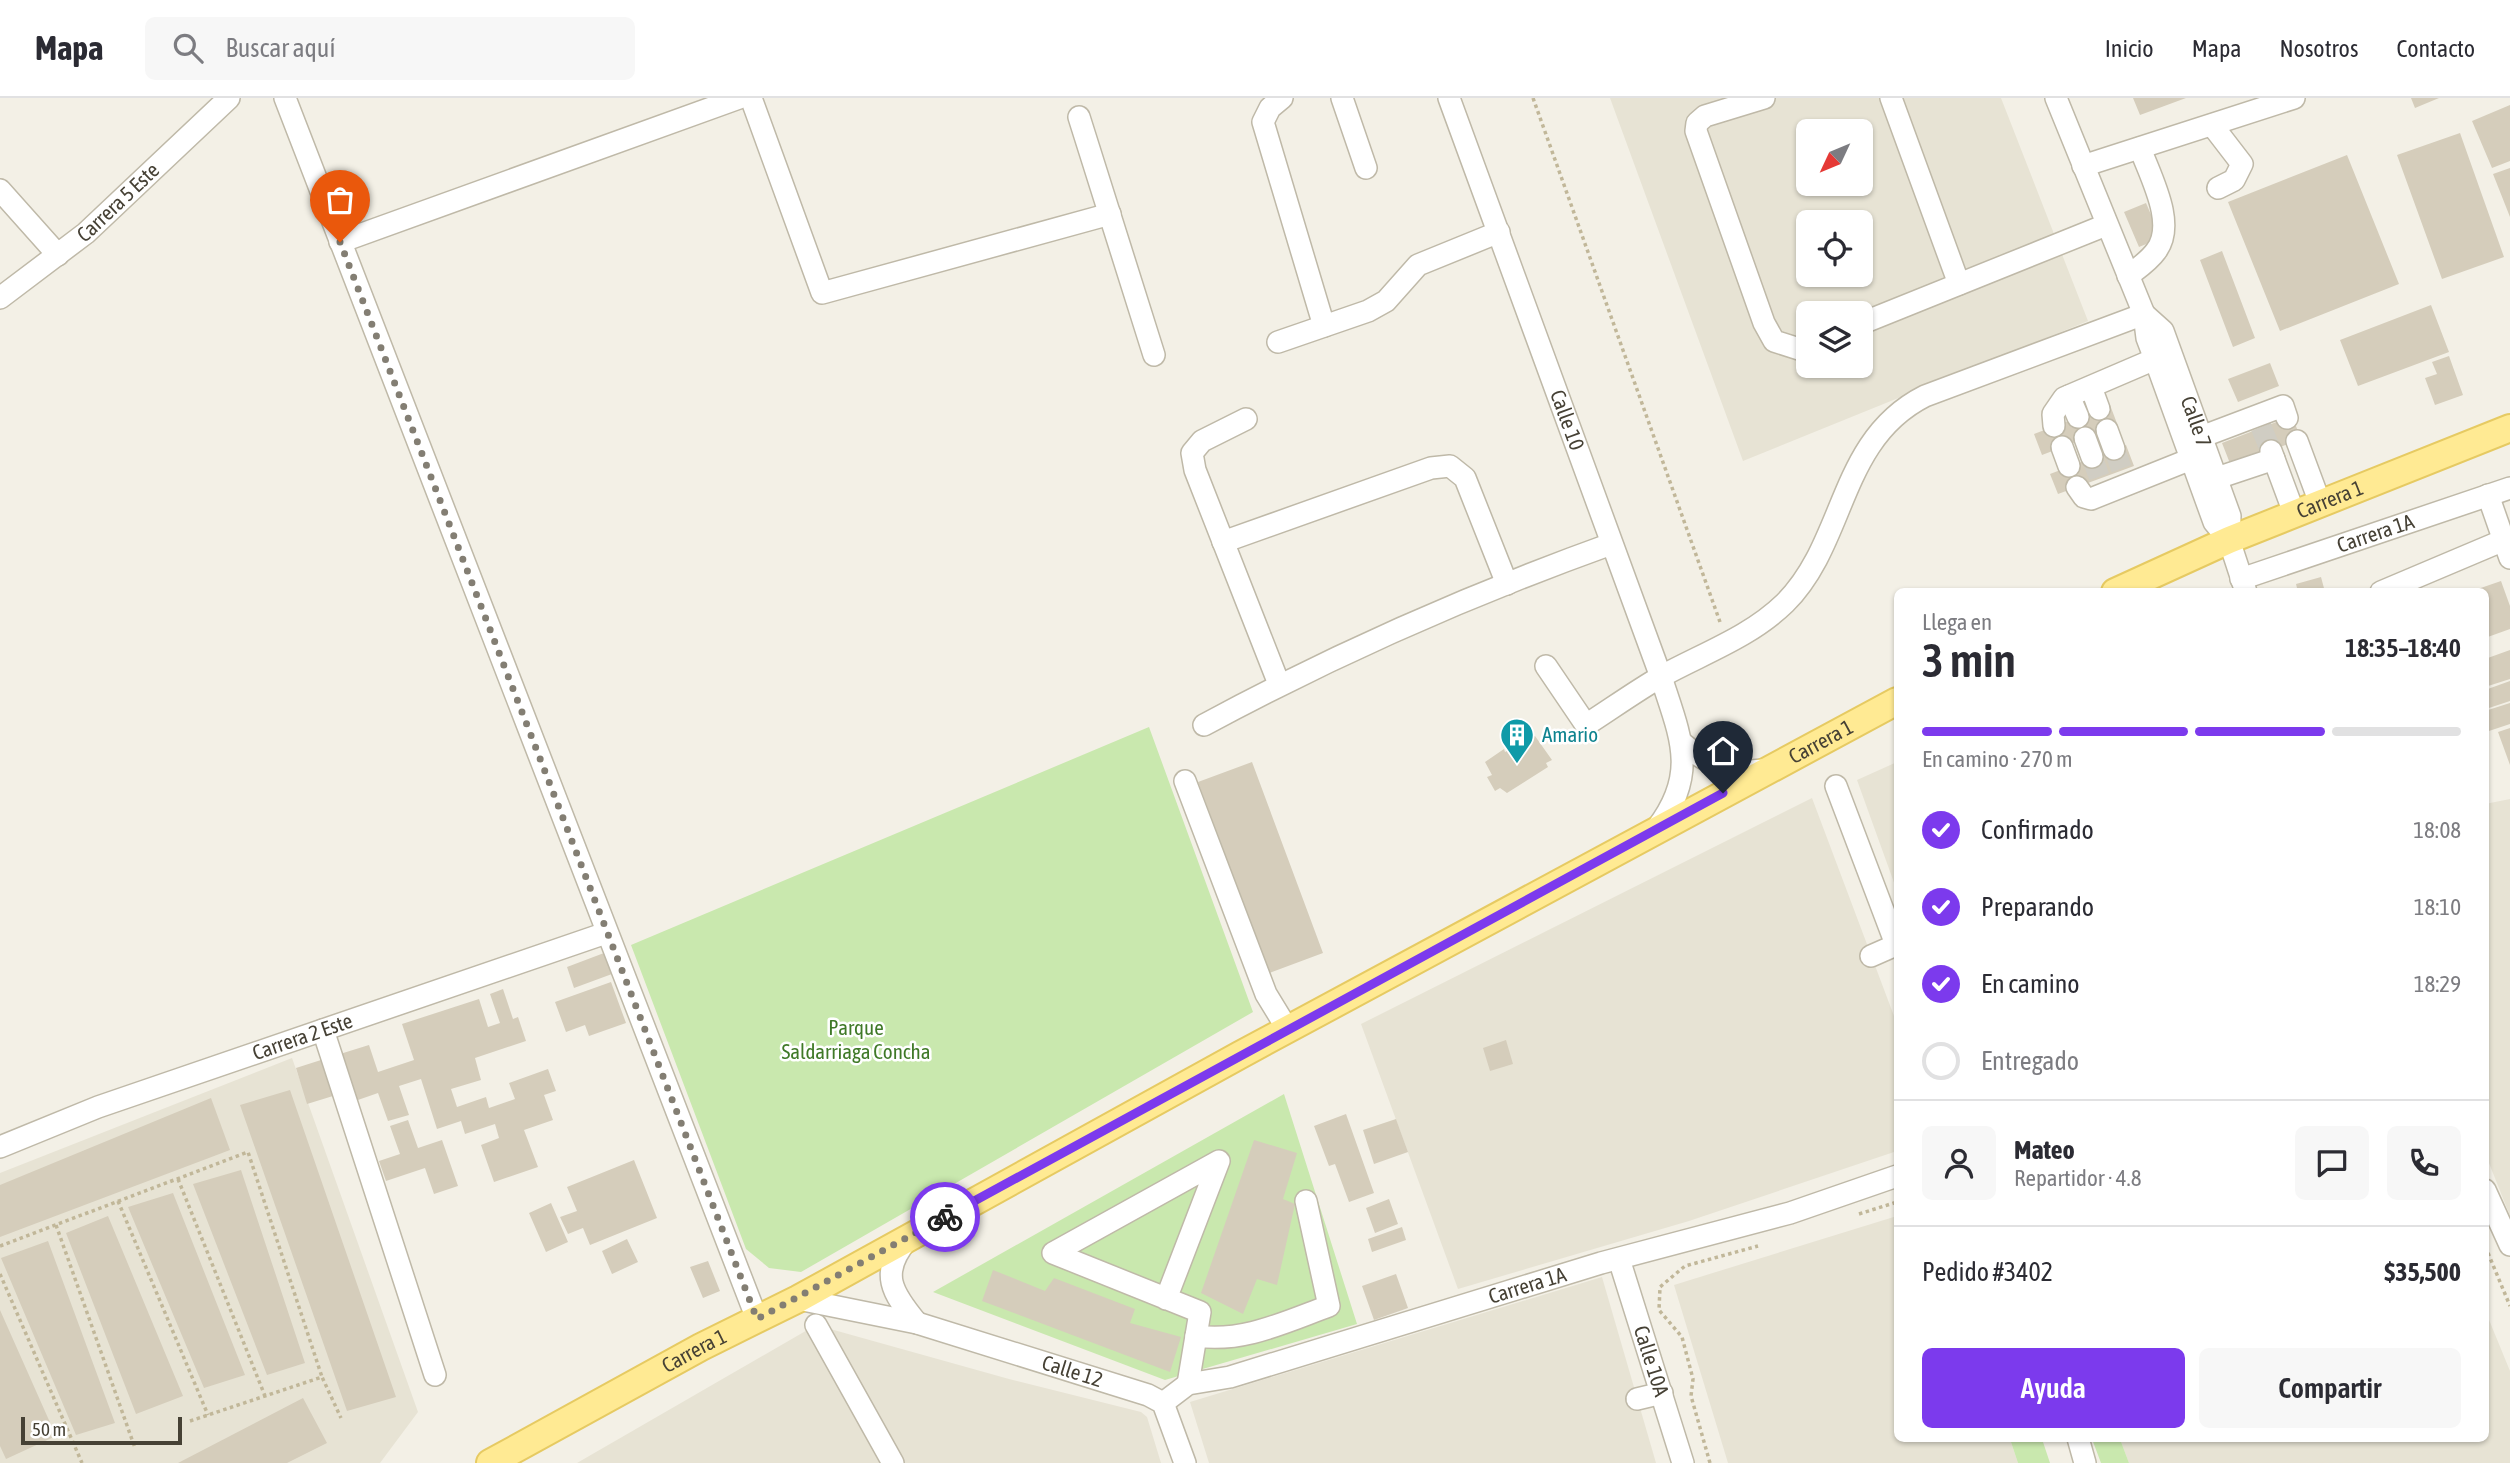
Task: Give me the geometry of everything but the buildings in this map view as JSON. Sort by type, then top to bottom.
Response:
[{"type":"main road","name":"Carrera 1","points":[[2124,588],[2294,513],[2510,428]]},
{"type":"main road","name":"Carrera 1","points":[[490,1463],[798,1299],[1657,828],[1894,703]]},
{"type":"street","name":"Carrera 5 Este","points":[[0,298],[58,255],[126,197],[229,98]]},
{"type":"street","points":[[285,98],[757,1319]]},
{"type":"street","points":[[340,242],[739,98]]},
{"type":"street","points":[[751,98],[822,293],[1110,214]]},
{"type":"street","points":[[1282,98],[1270,108],[1263,122],[1324,326]]},
{"type":"street","points":[[1342,98],[1366,168]]},
{"type":"street","name":"Calle 10","points":[[1449,98],[1661,677],[1682,743],[1684,761],[1677,797],[1657,828]]},
{"type":"street","points":[[1764,98],[1705,116],[1697,123],[1696,131],[1764,323],[1774,341],[1796,348]]},
{"type":"street","points":[[1891,98],[1959,284]]},
{"type":"street","name":"Calle 7","points":[[2056,98],[2144,314],[2147,338],[2214,522],[2229,540]]},
{"type":"street","points":[[2083,166],[2294,98]]},
{"type":"street","points":[[1079,117],[1154,355]]},
{"type":"street","points":[[2212,125],[2242,164],[2234,180],[2218,188]]},
{"type":"street","points":[[2127,276],[2156,252],[2164,238],[2165,222],[2140,148]]},
{"type":"street","points":[[0,190],[58,255]]},
{"type":"street","points":[[1873,319],[2106,225]]},
{"type":"street","points":[[1278,342],[1386,301],[1418,265],[1499,232]]},
{"type":"street","points":[[1546,666],[1586,725],[1661,677],[1728,643],[1763,621],[1799,586],[1867,446],[1893,417],[1925,396],[2144,314]]},
{"type":"street","name":"Calle 7","points":[[2144,314],[2163,331],[2223,476],[2230,516],[2229,540],[2244,585]]},
{"type":"street","points":[[2054,426],[2053,414],[2057,405],[2070,396],[2155,359]]},
{"type":"street","points":[[2091,387],[2099,409]]},
{"type":"street","points":[[2070,396],[2077,417]]},
{"type":"street","points":[[2207,435],[2259,422],[2283,406],[2287,418]]},
{"type":"street","points":[[1246,419],[1202,441],[1192,453],[1195,470],[1279,684]]},
{"type":"street","points":[[2297,441],[2320,503]]},
{"type":"street","points":[[2223,476],[2272,455],[2294,513]]},
{"type":"street","points":[[2077,487],[2084,497],[2091,499],[2103,485],[2191,459]]},
{"type":"street","points":[[1223,542],[1431,468],[1450,466],[1465,478],[1507,584]]},
{"type":"street","name":"Carrera 1A","points":[[2244,585],[2510,488]]},
{"type":"street","points":[[2393,588],[2507,549],[2488,495]]},
{"type":"street","points":[[1204,725],[1279,684],[1507,584],[1611,544]]},
{"type":"street","points":[[1682,743],[1700,758],[1720,768],[1743,772],[1766,770]]},
{"type":"street","points":[[1185,781],[1266,994],[1287,1030]]},
{"type":"street","points":[[1836,786],[1894,938]]},
{"type":"street","name":"Carrera 2 Este","points":[[0,1147],[98,1107],[607,933]]},
{"type":"street","points":[[1871,956],[1894,947]]},
{"type":"street","points":[[323,1030],[435,1375]]},
{"type":"street","points":[[1166,1299],[1219,1161],[1053,1253],[1166,1299],[1200,1312],[1188,1384]]},
{"type":"street","name":"Carrera 1A","points":[[1163,1403],[1188,1384],[1230,1377],[1605,1257],[1790,1213],[1894,1177]]},
{"type":"street","points":[[2489,1199],[2510,1245]]},
{"type":"street","points":[[1196,1336],[1240,1338],[1329,1306],[1306,1201]]},
{"type":"street","points":[[909,1237],[893,1261],[891,1284],[896,1296],[917,1323]]},
{"type":"street","name":"Calle 10A","points":[[1605,1257],[1662,1393],[1683,1463]]},
{"type":"street","name":"Calle 12","points":[[798,1299],[917,1323],[1149,1395],[1163,1403]]},
{"type":"street","points":[[816,1325],[893,1463]]},
{"type":"street","points":[[1637,1399],[1662,1393]]},
{"type":"street","points":[[1163,1403],[1185,1463]]},
{"type":"street","points":[[2079,1442],[2085,1463]]},
{"type":"path","points":[[1533,98],[1728,643]]},
{"type":"path","points":[[0,1246],[248,1152],[322,1377],[341,1418]]},
{"type":"path","points":[[178,1179],[265,1396]]},
{"type":"path","points":[[118,1201],[208,1415]]},
{"type":"path","points":[[1858,1214],[1894,1203]]},
{"type":"path","points":[[56,1225],[135,1448]]},
{"type":"path","points":[[1710,1463],[1691,1396],[1693,1379],[1682,1337],[1659,1310],[1660,1287],[1685,1266],[1766,1243]]},
{"type":"path","points":[[2489,1254],[2510,1306]]},
{"type":"path","points":[[0,1274],[82,1463]]},
{"type":"path","points":[[190,1421],[322,1377]]},
{"type":"shaded area","points":[[1610,98],[2001,98],[2088,321],[1743,461]]},
{"type":"shaded area","points":[[1894,763],[1894,883],[1857,780]]},
{"type":"shaded area","points":[[1812,798],[1894,1016],[1894,1152],[1689,1221],[1458,1289],[1361,1024]]},
{"type":"shaded area","points":[[2510,799],[2510,1216],[2489,1163],[2489,803]]},
{"type":"shaded area","points":[[292,1058],[418,1412],[380,1463],[0,1463],[0,1173]]},
{"type":"shaded area","points":[[1894,1217],[1894,1442],[2011,1442],[2018,1463],[1728,1463],[1674,1285]]},
{"type":"shaded area","points":[[1602,1277],[1656,1463],[1209,1463],[1190,1402]]},
{"type":"shaded area","points":[[2489,1320],[2510,1371],[2510,1463],[2129,1463],[2121,1442],[2489,1442]]},
{"type":"shaded area","points":[[816,1325],[1009,1379],[1141,1412],[1147,1417],[1161,1463],[577,1463]]},
{"type":"green space","name":"Parque Saldarriaga Concha","points":[[1149,727],[1253,1012],[801,1272],[769,1268],[746,1249],[631,945]]},
{"type":"green space","points":[[1284,1094],[1357,1324],[1165,1380],[933,1292]]},
{"type":"green space","points":[[2011,1442],[2043,1442],[2050,1463],[2018,1463]]},
{"type":"green space","points":[[2093,1442],[2121,1442],[2129,1463],[2101,1463]]},
{"type":"tunnel","points":[[2261,427],[2271,451]]},
{"type":"tunnel","points":[[2114,449],[2122,470]]},
{"type":"tunnel","points":[[2092,457],[2100,479]]},
{"type":"way so far","points":[[340,242],[757,1319],[945,1217]]},
{"type":"place","name":"Amario","points":[[1517,765]]},
{"type":"route","points":[[945,1217],[1723,793]]}]
